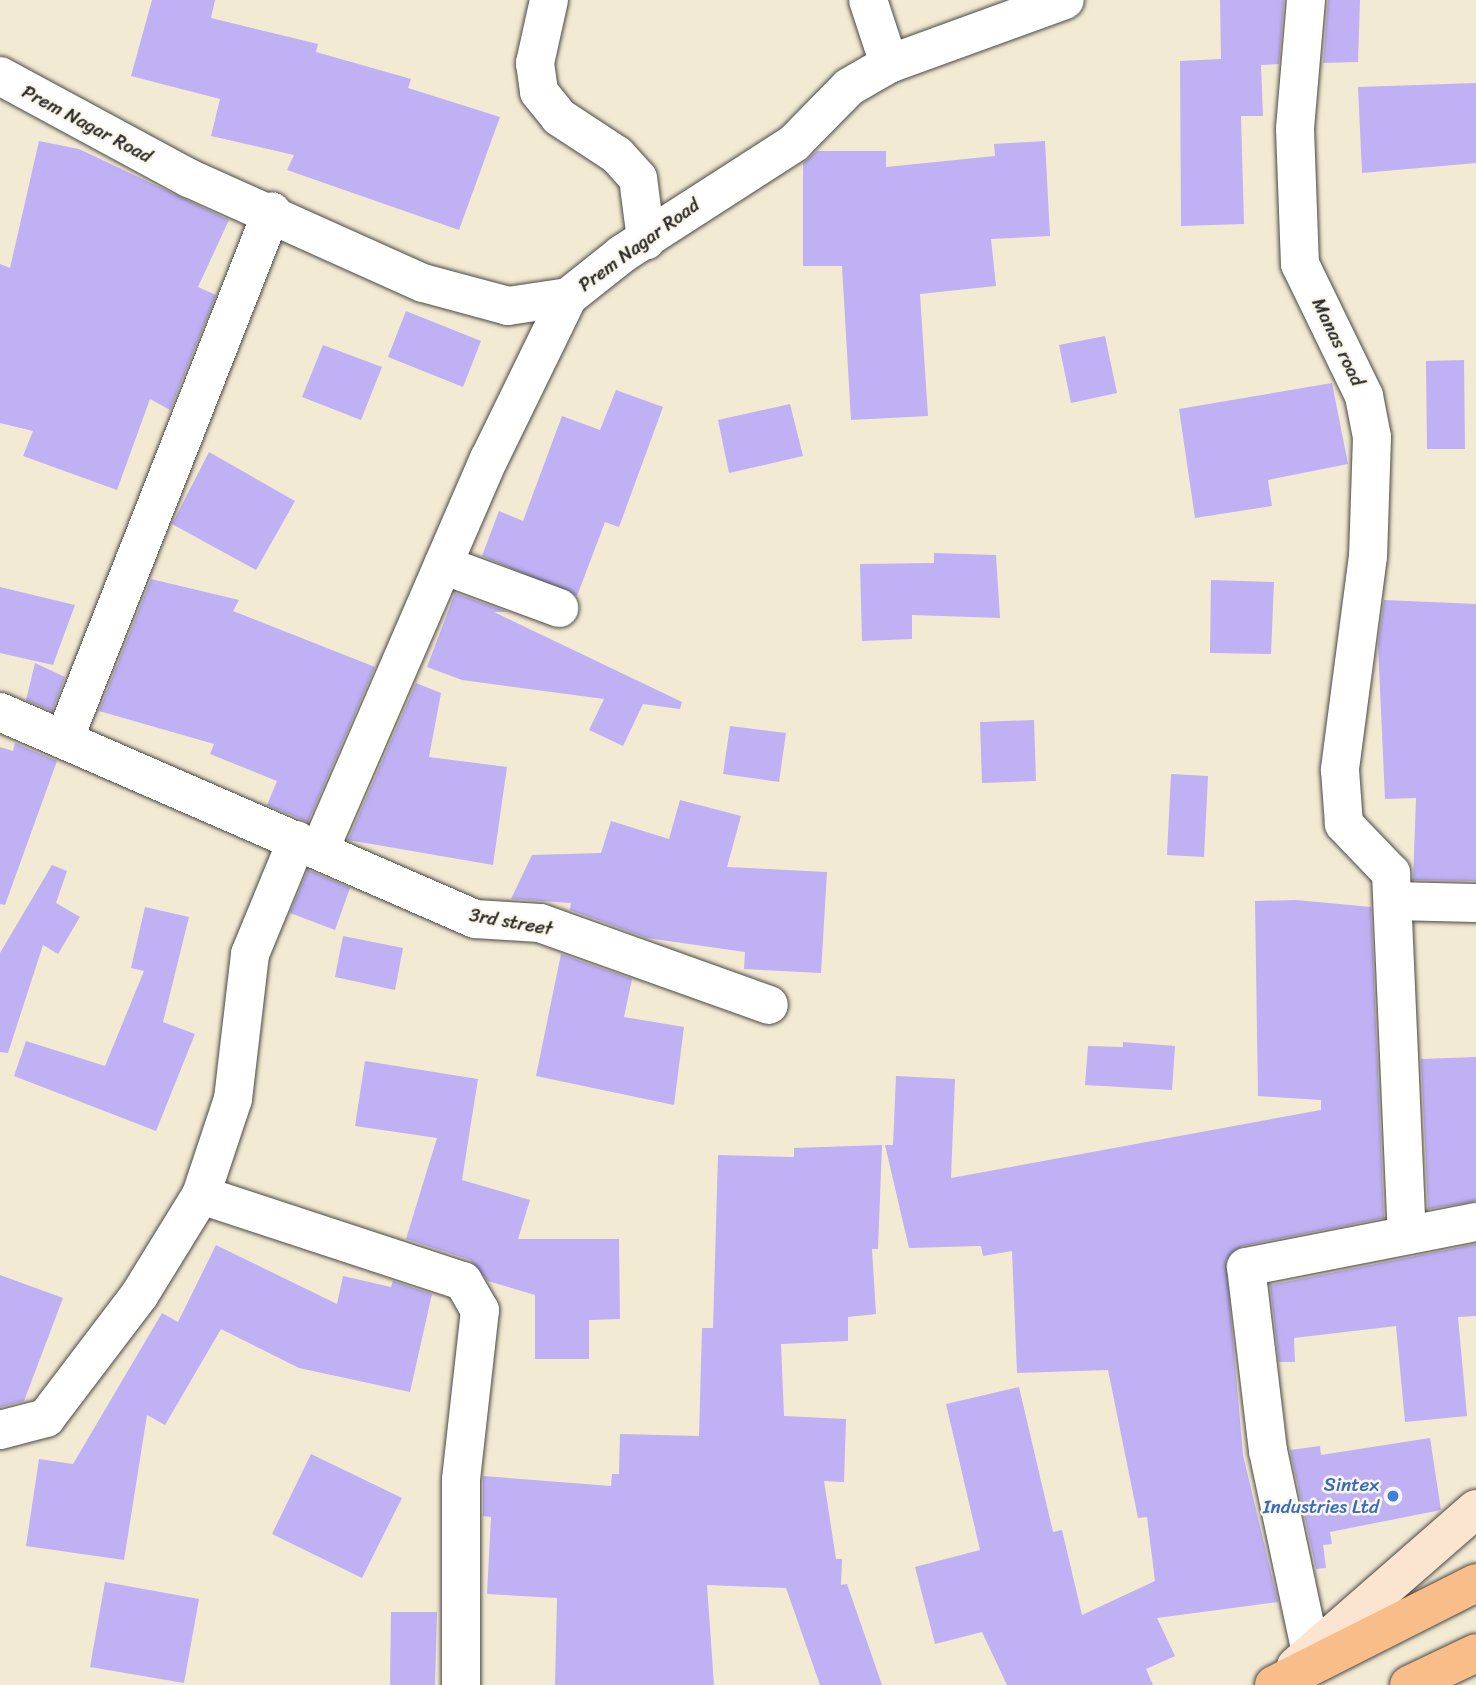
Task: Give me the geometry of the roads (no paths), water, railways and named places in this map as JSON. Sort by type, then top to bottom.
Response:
[{"type":"main road","points":[[1273,1685],[1476,1509]]},
{"type":"main road","points":[[1273,1685],[1476,1583]]},
{"type":"main road","points":[[1409,1685],[1476,1653]]},
{"type":"street","points":[[549,0],[535,63],[539,92],[559,117],[617,155],[638,178],[646,240]]},
{"type":"street","points":[[868,0],[889,64]]},
{"type":"street","name":"Prem Nagar Road","points":[[0,76],[189,178],[272,211],[423,283],[508,306],[568,297],[646,240],[794,143],[849,87],[889,64],[1065,0]]},
{"type":"street","name":"Manas road","points":[[1306,0],[1295,129],[1300,264],[1364,396],[1372,437],[1368,556],[1340,770],[1344,824],[1391,873],[1407,1235]]},
{"type":"street","points":[[64,740],[272,211]]},
{"type":"street","points":[[0,1430],[46,1418],[140,1294],[201,1195],[233,1099],[250,954],[308,844],[443,565],[568,297]]},
{"type":"street","points":[[443,565],[559,608]]},
{"type":"street","name":"3rd street","points":[[0,712],[475,919],[540,923],[769,1005]]},
{"type":"street","points":[[1393,901],[1476,903]]},
{"type":"street","points":[[201,1195],[463,1281],[480,1310],[461,1480],[461,1685]]},
{"type":"street","points":[[1311,1653],[1268,1451],[1246,1267],[1476,1222]]},
{"type":"place","name":"Sintex Industries Ltd","points":[[1393,1496]]}]
